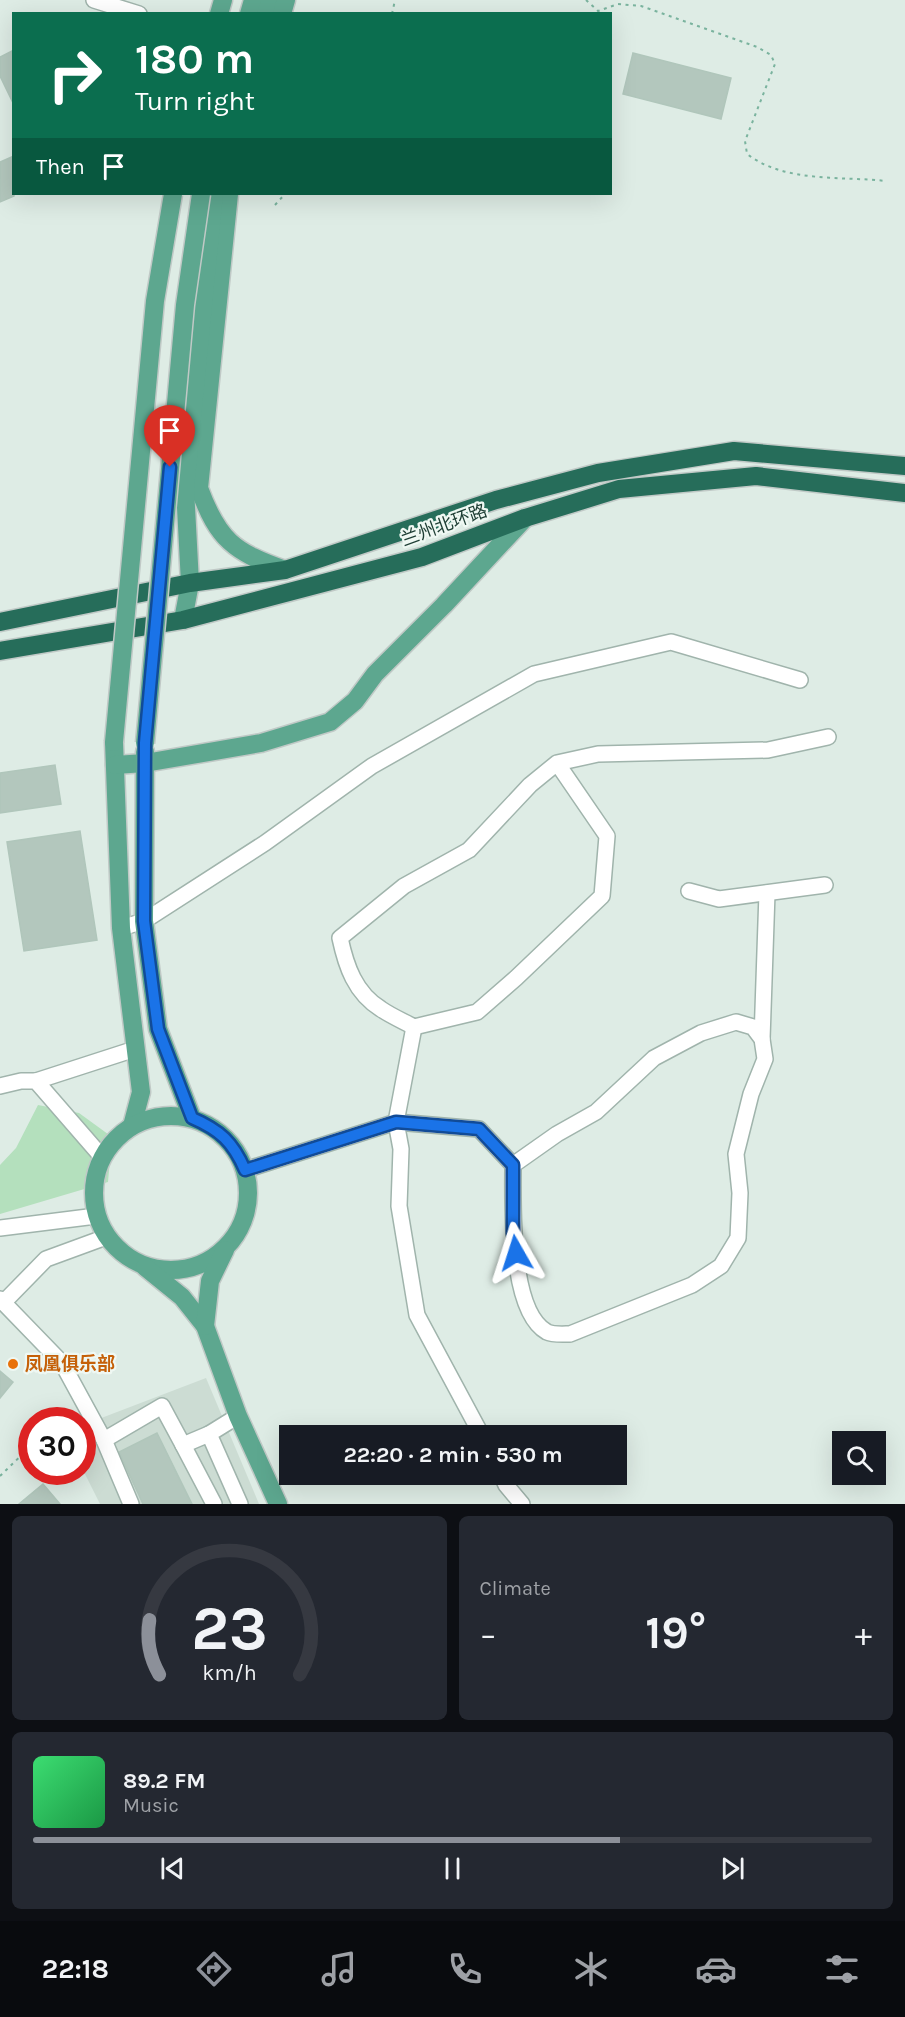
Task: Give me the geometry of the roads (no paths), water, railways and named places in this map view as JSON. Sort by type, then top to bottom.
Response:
[{"type":"highway","name":"兰州北环路","points":[[0,622],[190,583],[285,570],[496,500],[598,473],[734,451],[905,466]]},
{"type":"highway","name":"兰州北环路","points":[[0,651],[183,620],[422,557],[525,518],[619,489],[756,476],[905,493]]},
{"type":"main road","points":[[132,1126],[141,1092],[122,928],[114,742],[155,300],[173,195]]},
{"type":"main road","points":[[192,1118],[158,1029],[144,921],[145,743],[185,305],[201,195]]},
{"type":"main road","points":[[183,620],[190,583],[184,488],[214,195]]},
{"type":"main road","points":[[229,195],[199,488],[210,518],[229,542],[255,559],[285,570]]},
{"type":"main road","points":[[114,765],[145,763],[261,743],[330,722],[355,701],[375,674],[444,605],[525,518]]},
{"type":"main road","points":[[205,1326],[210,1281],[227,1247],[239,1230],[246,1211],[248,1190],[245,1170],[237,1152],[225,1137],[210,1126],[192,1118],[161,1116],[132,1126],[115,1140],[102,1157],[93,1186],[96,1216],[106,1237],[122,1254],[143,1266],[182,1297],[205,1326],[238,1416],[278,1504]]},
{"type":"main road","points":[[143,1266],[165,1270],[188,1269],[209,1260],[227,1247]]},
{"type":"street","points":[[94,0],[133,12]]},
{"type":"street","points":[[122,928],[144,921],[265,843],[372,766],[534,674],[671,642],[800,680]]},
{"type":"street","points":[[557,763],[607,836],[602,896],[477,1012],[414,1027],[380,1008],[360,989],[346,965],[340,938],[404,886],[469,850],[530,785],[557,763],[598,754],[768,750],[828,737]]},
{"type":"street","points":[[689,891],[719,899],[825,885]]},
{"type":"street","points":[[245,1170],[396,1122],[479,1129],[513,1165],[513,1233],[522,1295],[535,1322],[549,1333],[570,1334],[692,1285],[721,1266],[738,1238],[740,1193],[736,1154],[752,1094],[765,1059],[762,1039],[766,893]]},
{"type":"street","points":[[513,1165],[557,1134],[596,1112],[654,1058],[701,1033],[736,1022],[753,1027],[762,1039]]},
{"type":"street","points":[[414,1027],[396,1122],[401,1149],[399,1206],[417,1314],[476,1425]]},
{"type":"street","points":[[0,1086],[21,1081],[36,1081],[135,1048]]},
{"type":"street","points":[[36,1081],[102,1157]]},
{"type":"street","points":[[0,1228],[96,1216]]},
{"type":"street","points":[[106,1237],[46,1259],[2,1300],[62,1363],[104,1440],[131,1504]]},
{"type":"street","points":[[104,1440],[162,1406],[214,1504]]},
{"type":"street","points":[[183,1445],[208,1434],[238,1416]]},
{"type":"street","points":[[208,1434],[240,1504]]},
{"type":"street","points":[[506,1485],[522,1504]]},
{"type":"place","name":"凤凰俱乐部","points":[[13,1364]]}]
